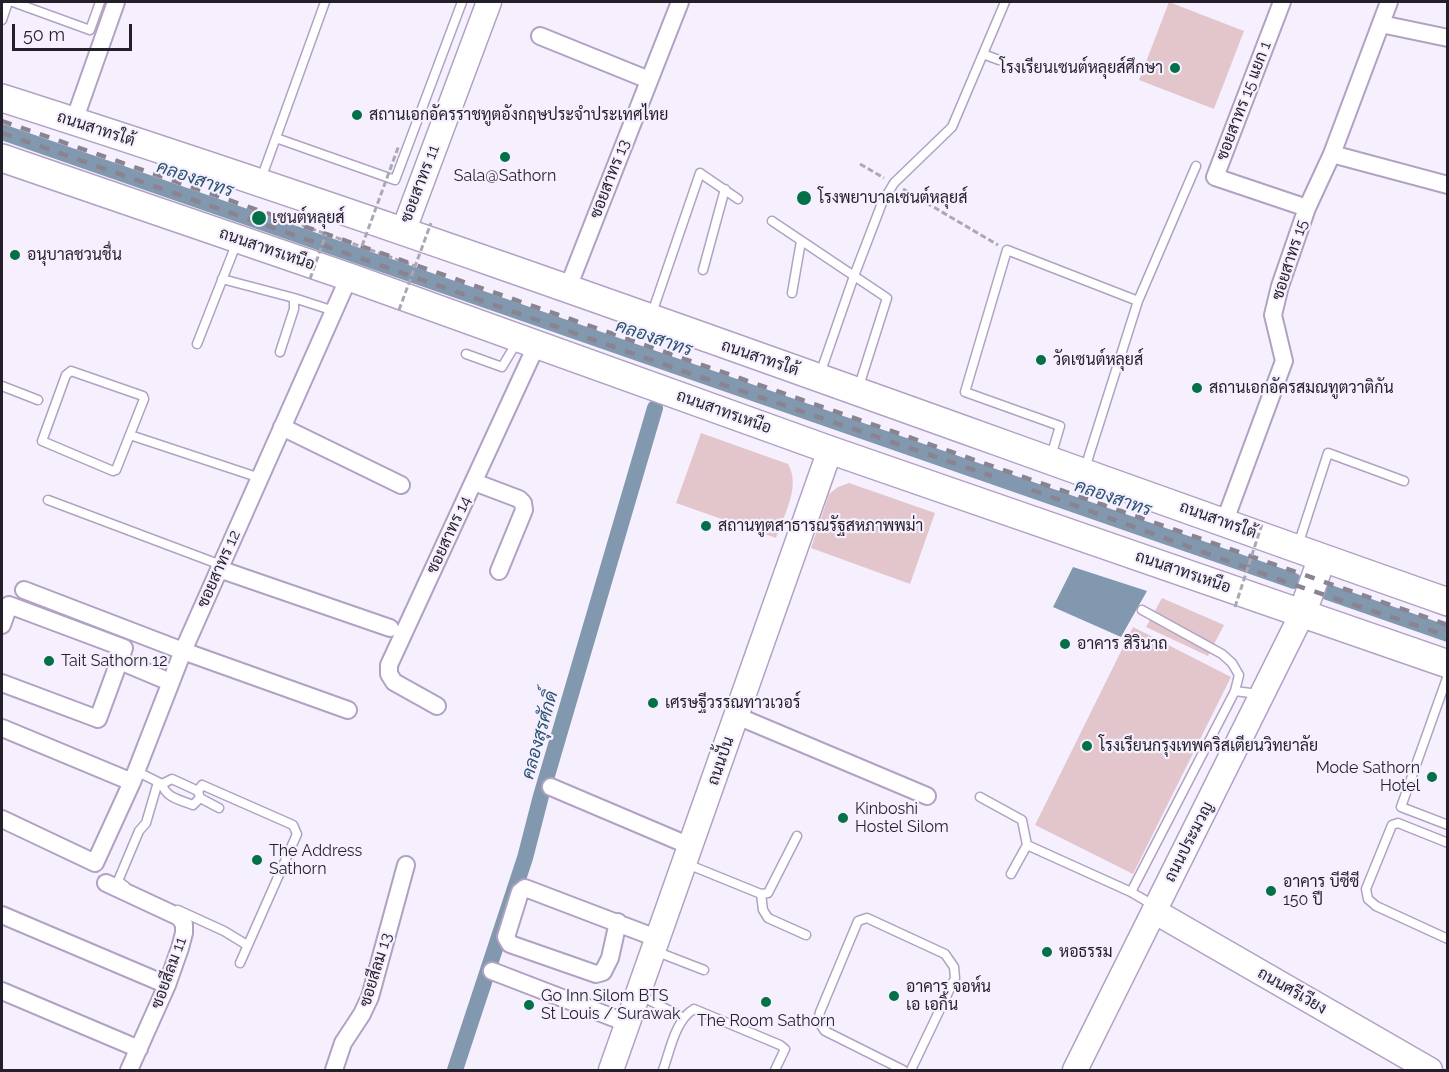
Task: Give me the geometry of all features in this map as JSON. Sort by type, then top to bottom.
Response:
[{"type":"main road","name":"ถนนสาทรใต้","points":[[2,98],[259,182],[1084,471],[1297,549],[1320,565],[1448,602]]},
{"type":"main road","name":"ถนนสาทรเหนือ","points":[[2,158],[349,277],[830,450],[1304,608],[1448,664]]},
{"type":"main road","points":[[1304,608],[1320,565]]},
{"type":"street","points":[[74,121],[116,2]]},
{"type":"street","name":"ซอยสาทร 11","points":[[403,232],[489,2]]},
{"type":"street","name":"ซอยสาทร 13","points":[[567,290],[680,2]]},
{"type":"street","name":"ซอยสาทร 15 แยก 1","points":[[1282,2],[1215,177],[1307,208]]},
{"type":"street","name":"ซอยสาทร 15","points":[[1224,523],[1284,361],[1274,315],[1280,286],[1307,208],[1332,154],[1389,2]]},
{"type":"street","points":[[1381,24],[1448,38]]},
{"type":"street","points":[[540,36],[649,80]]},
{"type":"street","points":[[1332,154],[1448,185]]},
{"type":"street","name":"ซอยสาทร 12","points":[[2,819],[95,863],[134,776],[183,651],[349,277]]},
{"type":"street","name":"ซอยสาทร 14","points":[[437,705],[394,682],[389,674],[389,665],[474,482],[528,341]]},
{"type":"street","points":[[282,427],[401,485]]},
{"type":"street","name":"ถนนปั้น","points":[[611,1071],[830,450]]},
{"type":"street","points":[[474,482],[519,499],[523,503],[524,510],[499,571]]},
{"type":"street","points":[[220,567],[390,628]]},
{"type":"street","points":[[24,590],[183,651],[348,710]]},
{"type":"street","points":[[2,625],[9,605],[124,648],[98,719],[2,683]]},
{"type":"street","name":"ถนนประมวญ","points":[[1075,1071],[1263,695],[1304,608]]},
{"type":"street","points":[[120,661],[170,682]]},
{"type":"street","points":[[737,716],[927,796]]},
{"type":"street","points":[[2,728],[134,776]]},
{"type":"street","points":[[551,787],[687,855]]},
{"type":"street","name":"ซอยสีลม 13","points":[[334,1071],[343,1043],[370,997],[406,865]]},
{"type":"street","name":"ซอยสีลม 11","points":[[106,883],[179,917],[184,924],[184,933],[167,985],[129,1071]]},
{"type":"street","points":[[618,922],[610,958],[603,972],[596,974],[510,944],[506,937],[520,892],[525,888],[618,922],[657,945]]},
{"type":"street","name":"ถนนศรีเวียง","points":[[1155,909],[1430,1071]]},
{"type":"street","points":[[2,915],[167,985]]},
{"type":"street","points":[[492,970],[627,1023]]},
{"type":"street","points":[[2,991],[139,1049]]},
{"type":"lane","points":[[2,20],[11,2],[90,30],[100,2]]},
{"type":"lane","points":[[259,182],[325,2]]},
{"type":"lane","points":[[276,138],[394,180],[462,2]]},
{"type":"lane","points":[[819,378],[882,202],[894,183],[952,127],[1005,2]]},
{"type":"lane","points":[[983,54],[999,60]]},
{"type":"lane","points":[[1084,471],[1138,301],[1196,166]]},
{"type":"lane","points":[[650,319],[700,172],[738,199]]},
{"type":"lane","points":[[703,270],[724,189]]},
{"type":"lane","points":[[772,221],[887,298],[857,392]]},
{"type":"lane","points":[[197,344],[238,239]]},
{"type":"lane","points":[[792,293],[801,241]]},
{"type":"lane","points":[[1050,459],[1060,426],[965,392],[1007,250],[1138,301]]},
{"type":"lane","points":[[222,279],[334,311]]},
{"type":"lane","points":[[280,352],[294,309],[294,298]]},
{"type":"lane","points":[[466,354],[502,367],[528,341]]},
{"type":"lane","points":[[71,371],[143,396],[144,399],[130,435],[117,468],[113,471],[44,443],[42,439],[66,375],[71,371]]},
{"type":"lane","points":[[2,386],[38,400]]},
{"type":"lane","points":[[130,435],[260,478]]},
{"type":"lane","points":[[1297,549],[1328,453],[1404,481]]},
{"type":"lane","points":[[48,500],[220,567]]},
{"type":"lane","points":[[1131,892],[1235,691],[1239,675],[1232,663],[1222,654],[1142,610]]},
{"type":"lane","points":[[1448,675],[1443,703],[1401,807],[1448,825]]},
{"type":"lane","points":[[1235,691],[1263,695]]},
{"type":"lane","points":[[134,776],[160,783],[172,779],[219,807]]},
{"type":"lane","points":[[160,783],[166,793],[193,805],[202,784],[293,825],[297,834],[240,963]]},
{"type":"lane","points":[[160,783],[146,823],[139,831],[118,881],[224,931],[247,945]]},
{"type":"lane","points":[[980,797],[1022,820],[1027,845],[1011,874]]},
{"type":"lane","points":[[1448,843],[1398,822],[1392,825],[1366,889],[1368,898],[1377,906],[1448,939]]},
{"type":"lane","points":[[687,855],[761,894],[768,893],[796,836]]},
{"type":"lane","points":[[1027,845],[1131,892],[1155,909]]},
{"type":"lane","points":[[761,894],[763,910],[768,918],[806,935]]},
{"type":"lane","points":[[903,1071],[825,1031],[818,1022],[820,1012],[858,921],[867,918],[945,954],[954,967],[955,978],[912,1071]]},
{"type":"lane","points":[[657,945],[704,970]]},
{"type":"lane","points":[[638,994],[684,1018]]},
{"type":"lane","points":[[663,1071],[678,1028],[684,1018],[694,1009],[780,1045],[784,1049],[775,1071]]},
{"type":"path","points":[[362,246],[399,145]]},
{"type":"path","points":[[860,164],[1007,250]]},
{"type":"path","points":[[268,213],[415,266]]},
{"type":"path","points":[[399,310],[430,223]]},
{"type":"path","points":[[310,279],[326,234]]},
{"type":"path","points":[[1235,607],[1263,521]]},
{"type":"shaded area","points":[[1169,2],[1244,31],[1214,109],[1139,80]]},
{"type":"shaded area","points":[[701,433],[788,464],[792,473],[792,491],[776,538],[676,503]]},
{"type":"shaded area","points":[[849,483],[935,513],[910,584],[811,548],[829,494]]},
{"type":"shaded area","points":[[1162,598],[1224,625],[1208,656],[1146,627]]},
{"type":"shaded area","points":[[1133,627],[1231,677],[1133,874],[1035,825]]},
{"type":"water","points":[[1073,567],[1147,591],[1121,637],[1053,607]]},
{"type":"waterway","name":"คลองสาทร","points":[[2,132],[1294,581]]},
{"type":"waterway","name":"คลองสุรศักดิ์","points":[[455,1070],[525,858],[541,796],[655,408]]},
{"type":"waterway","name":"คลองสาทร","points":[[1310,586],[1448,634]]},
{"type":"railway","points":[[2,121],[1448,625]]},
{"type":"railway","points":[[2,133],[680,370],[992,476]]},
{"type":"railway","points":[[1032,490],[1286,582],[1448,636]]},
{"type":"place","name":"โรงเรียนเซนต์หลุยส์ศึกษา","points":[[1175,68]]},
{"type":"place","name":"สถานเอกอัครราชทูตอังกฤษประจำประเทศไทย","points":[[357,115]]},
{"type":"place","name":"Sala@Sathorn","points":[[505,157]]},
{"type":"place","name":"โรงพยาบาลเซนต์หลุยส์","points":[[804,198]]},
{"type":"place","name":"เซนต์หลุยส์","points":[[259,218]]},
{"type":"place","name":"อนุบาลชวนชื่น","points":[[15,255]]},
{"type":"place","name":"วัดเซนต์หลุยส์","points":[[1041,360]]},
{"type":"place","name":"สถานเอกอัครสมณทูตวาติกัน","points":[[1197,388]]},
{"type":"place","name":"สถานทูตสาธารณรัฐสหภาพพม่า","points":[[706,526]]},
{"type":"place","name":"อาคาร สิรินาถ","points":[[1065,644]]},
{"type":"place","name":"Tait Sathorn 12","points":[[49,661]]},
{"type":"place","name":"เศรษฐีวรรณทาวเวอร์","points":[[653,703]]},
{"type":"place","name":"โรงเรียนกรุงเทพคริสเตียนวิทยาลัย","points":[[1087,746]]},
{"type":"place","name":"Mode Sathorn Hotel","points":[[1432,777]]},
{"type":"place","name":"Kinboshi Hostel Silom","points":[[843,818]]},
{"type":"place","name":"The Address Sathorn","points":[[257,860]]},
{"type":"place","name":"อาคาร บีซีซี 150 ปี","points":[[1271,891]]},
{"type":"place","name":"หอธรรม","points":[[1047,952]]},
{"type":"place","name":"อาคาร จอห์น เอ เอกิ้น","points":[[894,996]]},
{"type":"place","name":"The Room Sathorn","points":[[766,1002]]},
{"type":"place","name":"Go Inn Silom BTS St Louis / Surawak","points":[[529,1005]]}]
